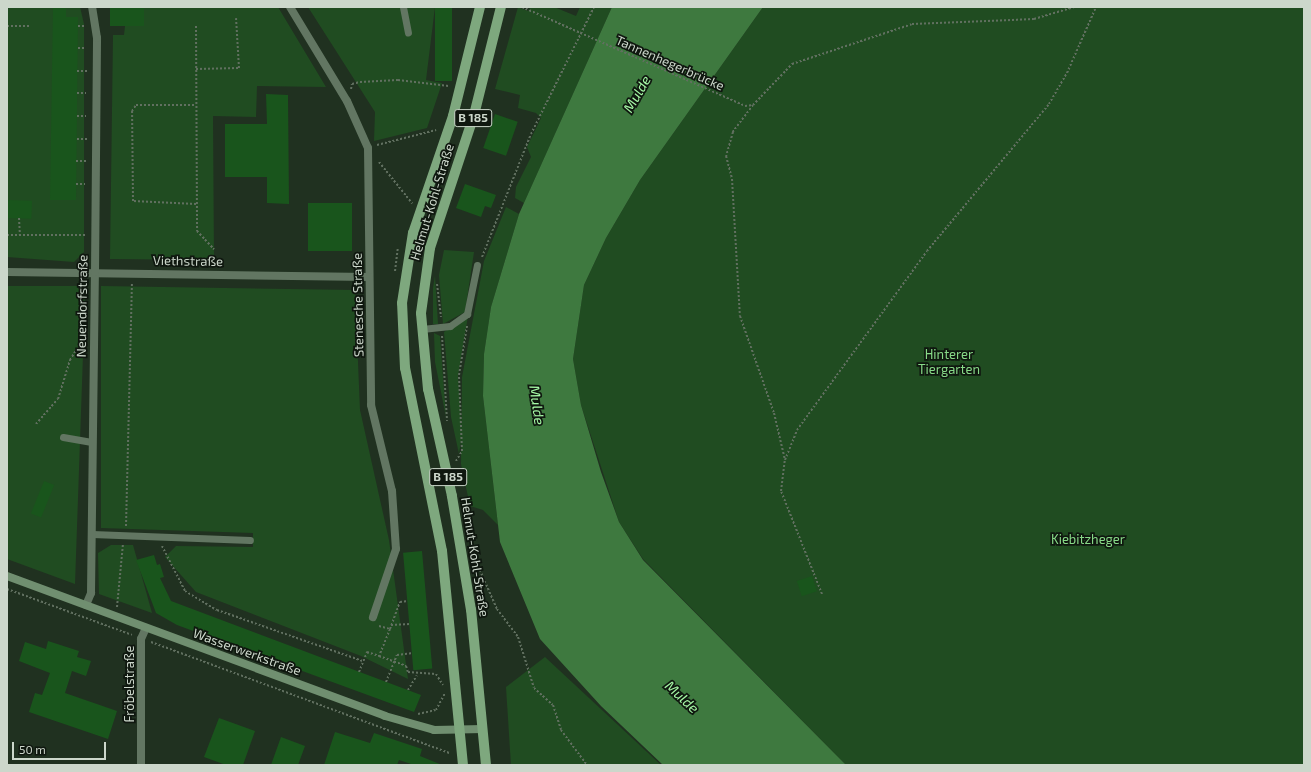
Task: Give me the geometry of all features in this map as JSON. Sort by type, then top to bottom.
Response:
[{"type":"main road","name":"Helmut-Kohl-Straße","points":[[463,765],[442,551],[405,368],[402,303],[413,233],[453,116],[480,7]]},
{"type":"main road","name":"Helmut-Kohl-Straße","points":[[486,765],[470,603],[452,496],[428,389],[422,329],[422,290],[430,248],[481,92],[501,7]]},
{"type":"street","name":"Neuendorfstraße","points":[[86,605],[91,593],[95,272],[97,38],[92,7]]},
{"type":"street","name":"Stenesche Straße","points":[[290,7],[347,101],[368,148],[371,405],[392,491],[396,549],[373,617]]},
{"type":"street","name":"Viethstraße","points":[[7,272],[95,272],[369,278]]},
{"type":"street","name":"Wasserwerkstraße","points":[[7,576],[400,720],[434,730],[483,729]]},
{"type":"street","name":"Fröbelstraße","points":[[141,765],[142,639],[146,628]]},
{"type":"lane","points":[[403,7],[408,33]]},
{"type":"lane","points":[[422,329],[442,328],[461,321],[470,307],[477,265]]},
{"type":"lane","points":[[63,437],[92,442]]},
{"type":"lane","points":[[92,534],[250,540]]},
{"type":"path","name":"Tannenhegerbrücke","points":[[522,7],[737,103],[753,105]]},
{"type":"path","points":[[477,265],[531,134],[594,7]]},
{"type":"path","points":[[785,460],[774,413],[740,316],[732,179],[726,156],[733,132],[753,105],[792,64],[912,24],[1034,20],[1074,7]]},
{"type":"path","points":[[822,594],[781,491],[785,460],[797,430],[927,251],[1049,104],[1067,73],[1096,7]]},
{"type":"path","points":[[196,69],[239,68],[236,18]]},
{"type":"path","points":[[7,26],[30,26]]},
{"type":"path","points":[[196,26],[197,231],[214,249]]},
{"type":"path","points":[[78,48],[88,48]]},
{"type":"path","points":[[77,71],[87,70]]},
{"type":"path","points":[[347,101],[352,84],[360,82],[417,80],[449,86]]},
{"type":"path","points":[[77,93],[87,93]]},
{"type":"path","points":[[196,105],[136,106],[132,111],[133,201],[196,204]]},
{"type":"path","points":[[77,116],[87,116]]},
{"type":"path","points":[[413,204],[368,148],[398,137],[438,130]]},
{"type":"path","points":[[76,139],[87,139]]},
{"type":"path","points":[[76,161],[86,161]]},
{"type":"path","points":[[76,184],[86,184]]},
{"type":"path","points":[[19,218],[20,235]]},
{"type":"path","points":[[7,235],[95,236]]},
{"type":"path","points":[[437,279],[442,328],[447,427]]},
{"type":"path","points":[[116,616],[125,535],[132,283]]},
{"type":"path","points":[[455,462],[462,451],[459,375],[470,307]]},
{"type":"path","points":[[36,424],[58,400],[78,342],[94,327]]},
{"type":"path","points":[[123,546],[129,546]]},
{"type":"path","points":[[156,546],[163,546],[185,591],[218,610],[363,661]]},
{"type":"path","points":[[475,560],[497,609],[518,637],[534,688],[553,705],[561,730],[587,765]]},
{"type":"path","points":[[7,589],[451,753]]},
{"type":"path","points":[[380,656],[400,602],[408,601]]},
{"type":"path","points":[[373,617],[371,624],[390,629]]},
{"type":"path","points":[[391,625],[410,624]]},
{"type":"path","points":[[359,672],[367,652],[395,662],[417,675],[436,674],[446,690],[436,710],[400,720]]},
{"type":"path","points":[[386,682],[397,655],[413,653]]},
{"type":"path","points":[[408,690],[417,675]]},
{"type":"green space","points":[[7,7],[80,7],[84,24],[84,252],[74,262],[7,257]]},
{"type":"green space","points":[[144,7],[278,7],[326,87],[257,86],[256,117],[213,116],[214,260],[110,259],[113,35],[124,35],[125,26],[143,26]]},
{"type":"green space","points":[[308,7],[435,7],[426,80],[442,83],[427,128],[374,141],[375,112]]},
{"type":"green space","points":[[518,7],[528,11],[531,7],[554,7],[576,16],[580,7],[612,7],[524,203],[515,198],[516,187],[531,157],[527,147],[541,118],[536,113],[518,108],[520,95],[495,89]]},
{"type":"green space","name":"Hinterer Tiergarten","points":[[763,7],[1304,7],[1304,765],[846,765],[643,559],[619,522],[581,405],[573,359],[584,285],[606,238],[640,180]]},
{"type":"green space","points":[[506,207],[519,214],[491,307],[484,354],[483,396],[498,525],[483,510],[470,506],[461,464],[462,377],[484,261]]},
{"type":"green space","points":[[444,250],[474,252],[465,312],[443,324],[439,275]]},
{"type":"green space","points":[[435,276],[438,324],[433,324],[433,288]]},
{"type":"green space","points":[[7,286],[77,286],[85,297],[75,584],[7,559]]},
{"type":"green space","points":[[101,286],[355,290],[360,410],[389,540],[408,679],[361,656],[196,592],[165,557],[176,546],[253,547],[253,533],[101,528]]},
{"type":"green space","points":[[468,316],[458,376],[462,435],[459,454],[451,417],[444,332]]},
{"type":"green space","points":[[434,333],[440,336],[446,417],[435,362]]},
{"type":"green space","points":[[111,545],[133,545],[152,613],[99,594],[98,553]]},
{"type":"green space","points":[[545,657],[661,765],[511,765],[506,687]]},
{"type":"water","name":"Mulde","points":[[612,7],[763,7],[640,180],[606,238],[584,285],[573,359],[581,405],[601,472],[619,522],[643,560],[846,765],[663,765],[601,706],[540,639],[500,542],[483,396],[484,354],[491,307],[519,214]]},
{"type":"building","points":[[53,7],[66,7],[66,17],[78,17],[76,200],[50,200]]},
{"type":"building","points":[[110,7],[144,7],[144,26],[110,26]]},
{"type":"building","points":[[435,7],[452,7],[452,81],[435,81]]},
{"type":"building","points":[[266,94],[288,95],[289,204],[267,203],[267,177],[225,177],[225,124],[267,124]]},
{"type":"building","points":[[495,114],[518,122],[506,156],[483,148]]},
{"type":"building","points":[[465,184],[496,195],[491,208],[485,206],[481,217],[456,208]]},
{"type":"building","points":[[7,200],[32,201],[31,219],[7,218]]},
{"type":"building","points":[[308,203],[352,203],[352,251],[308,251]]},
{"type":"building","points":[[44,481],[54,485],[41,518],[31,513]]},
{"type":"building","points":[[422,551],[432,669],[413,670],[403,553]]},
{"type":"building","points":[[154,555],[157,565],[160,564],[164,577],[160,578],[171,601],[421,695],[414,712],[177,625],[156,613],[136,560]]},
{"type":"building","points":[[812,576],[817,591],[802,596],[797,581]]},
{"type":"building","points":[[48,641],[79,651],[77,657],[91,661],[86,676],[72,671],[65,693],[117,711],[108,739],[29,712],[35,693],[42,695],[50,673],[19,661],[25,642],[46,649]]},
{"type":"building","points":[[219,718],[255,731],[243,765],[226,765],[204,757]]},
{"type":"building","points":[[335,732],[370,743],[374,733],[422,749],[420,756],[442,765],[414,765],[399,760],[397,765],[324,765]]},
{"type":"building","points":[[281,737],[305,746],[298,765],[271,765]]},
{"type":"park label","name":"Kiebitzheger","points":[[1088,539]]}]
